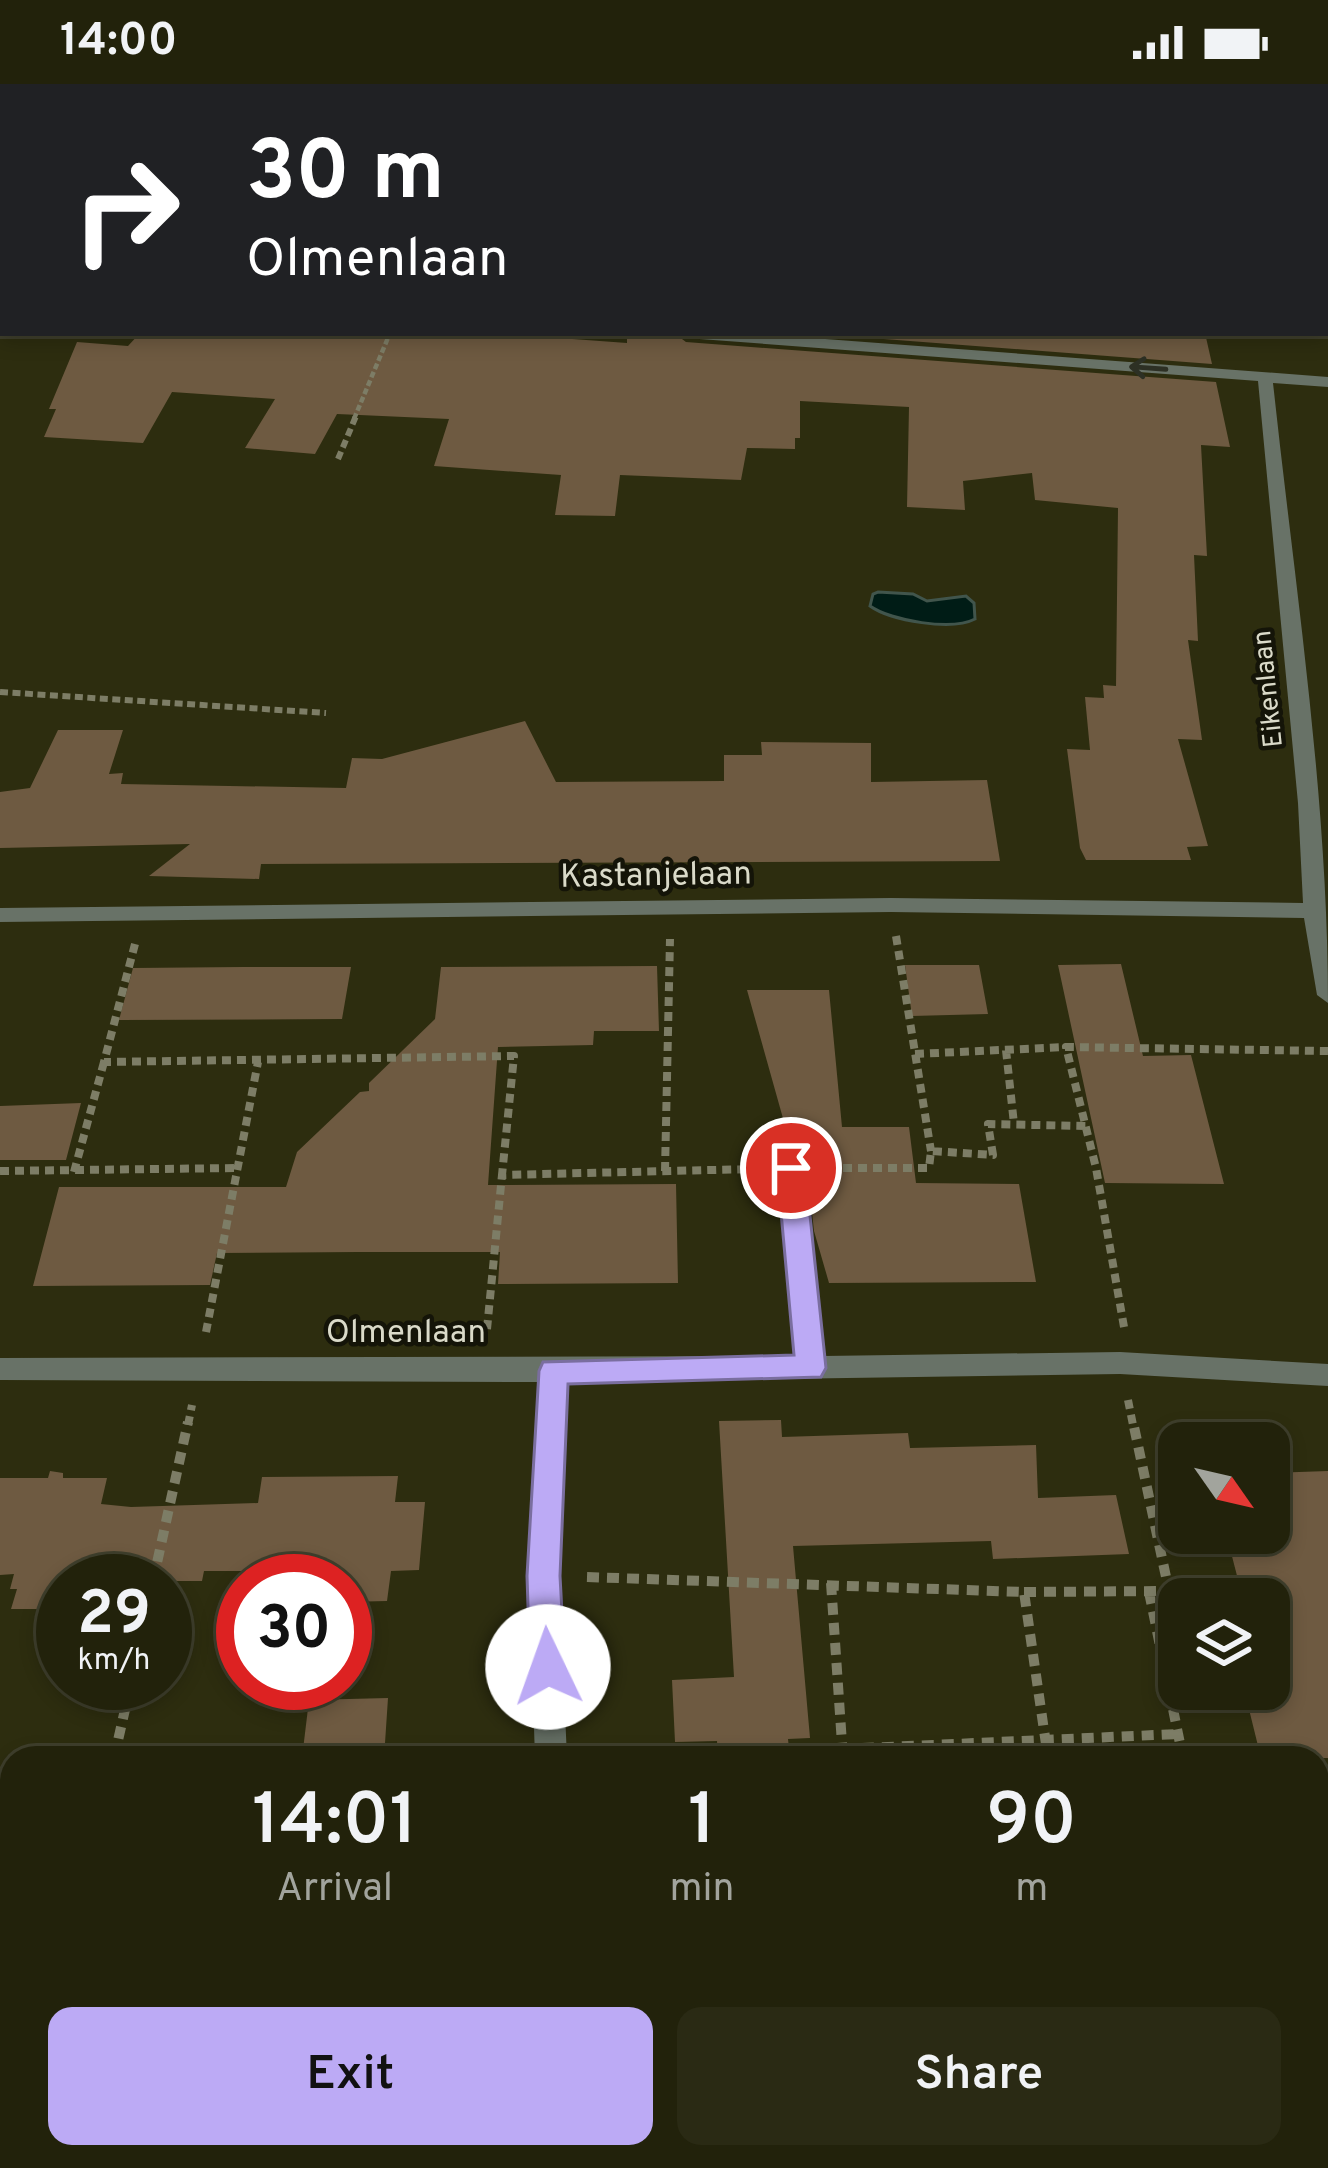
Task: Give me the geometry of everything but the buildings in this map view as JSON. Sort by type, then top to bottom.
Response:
[{"type":"street","points":[[725,336],[1328,382]]},
{"type":"street","name":"Eikenlaan","points":[[1265,377],[1308,803],[1314,911],[1328,994]]},
{"type":"street","name":"Kastanjelaan","points":[[0,915],[891,905],[1314,911]]},
{"type":"street","points":[[791,1168],[811,1368]]},
{"type":"street","name":"Olmenlaan","points":[[0,1369],[554,1371],[1126,1364],[1328,1375]]},
{"type":"street","points":[[551,1746],[544,1576],[554,1371]]},
{"type":"path","points":[[338,459],[389,336]]},
{"type":"path","points":[[0,692],[326,712]]},
{"type":"path","points":[[502,1175],[929,1168],[932,1151],[891,905]]},
{"type":"path","points":[[74,1172],[144,911]]},
{"type":"path","points":[[664,1172],[666,989],[673,911]]},
{"type":"path","points":[[915,1054],[1066,1047],[1328,1051]]},
{"type":"path","points":[[544,1576],[1024,1592],[1169,1592],[1086,1126],[1066,1047]]},
{"type":"path","points":[[1006,1050],[1014,1124]]},
{"type":"path","points":[[104,1062],[514,1057],[483,1371]]},
{"type":"path","points":[[159,1554],[200,1370],[258,1062]]},
{"type":"path","points":[[932,1151],[993,1156],[988,1124],[1086,1126]]},
{"type":"path","points":[[0,1171],[238,1168]]},
{"type":"path","points":[[831,1583],[841,1746]]},
{"type":"path","points":[[1024,1592],[1046,1746]]},
{"type":"path","points":[[1149,1592],[1180,1746]]},
{"type":"path","points":[[117,1746],[125,1710]]},
{"type":"path","points":[[967,1746],[1178,1734]]},
{"type":"water","points":[[878,592],[913,594],[927,601],[966,596],[974,603],[975,619],[937,624],[892,616],[870,606]]},
{"type":"route","points":[[548,1667],[544,1576],[554,1371],[811,1368],[791,1168]]}]
